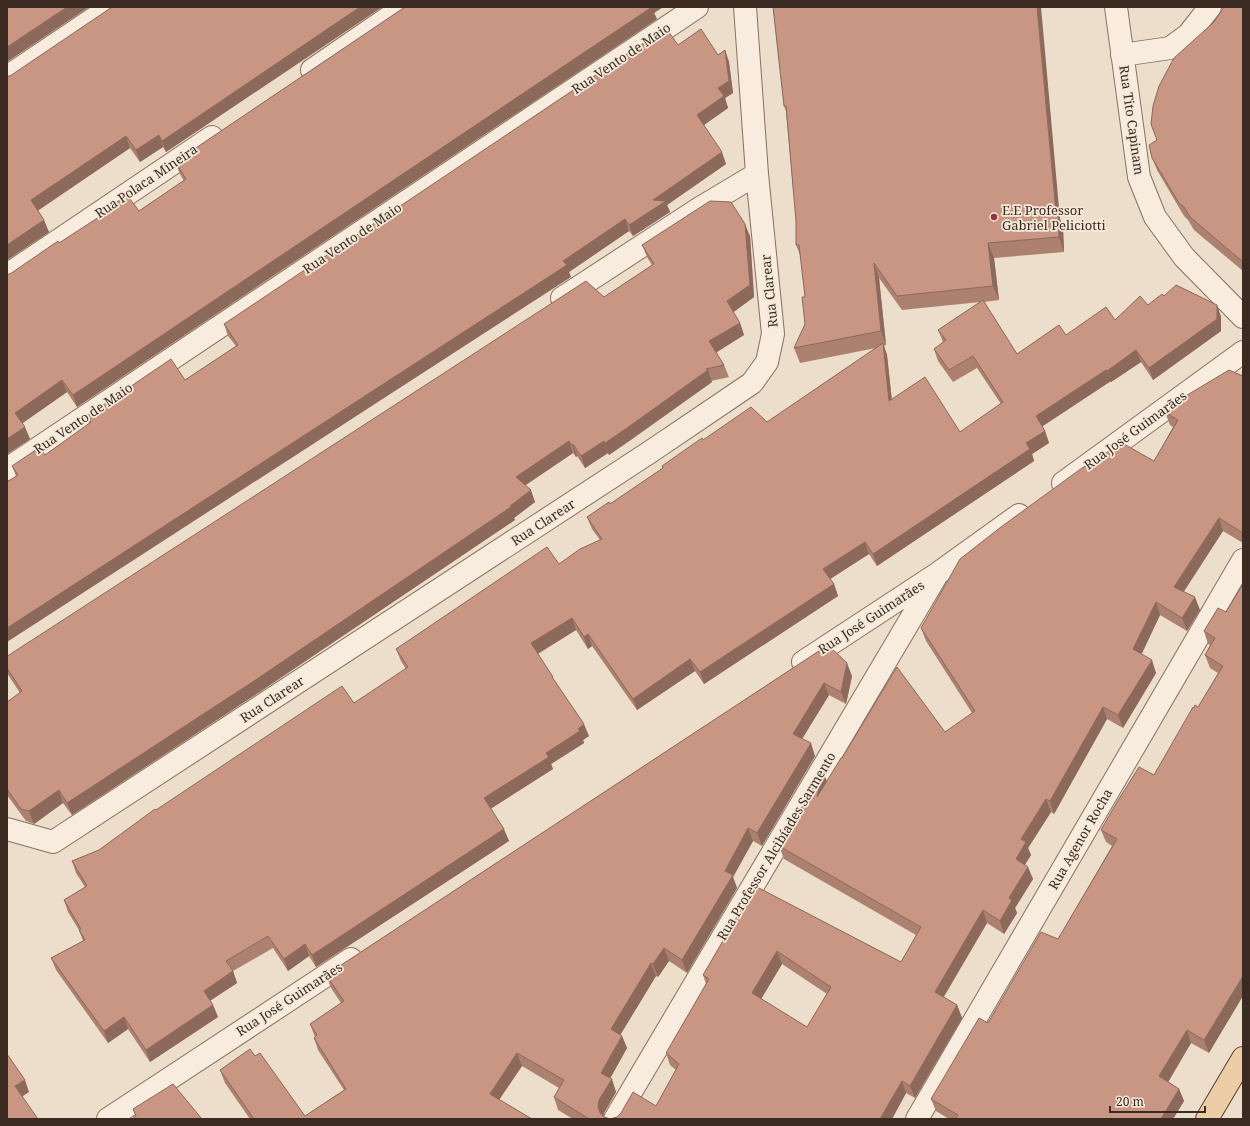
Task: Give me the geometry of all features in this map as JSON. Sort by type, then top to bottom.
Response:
[{"type":"main road","points":[[1207,1119],[1243,1058]]},
{"type":"street","points":[[7,77],[111,7]]},
{"type":"street","points":[[296,81],[404,7]]},
{"type":"street","name":"Rua Vento de Maio","points":[[7,469],[697,7]]},
{"type":"street","name":"Rua Clarear","points":[[7,830],[53,842],[650,452],[752,382],[767,362],[773,334],[757,174],[745,7]]},
{"type":"street","name":"Rua Tito Capinam","points":[[1116,7],[1139,177],[1155,217],[1184,257],[1243,318]]},
{"type":"street","points":[[1122,55],[1170,48],[1188,35],[1210,7]]},
{"type":"street","name":"Rua Polaca Mineira","points":[[7,275],[231,125]]},
{"type":"street","points":[[547,308],[700,208],[757,174]]},
{"type":"street","name":"Rua José Guimarães","points":[[784,674],[937,574],[1243,352]]},
{"type":"street","name":"Rua Agenor Rocha","points":[[917,1119],[1243,560]]},
{"type":"street","name":"Rua Professor Alcibíades Sarmento","points":[[615,1119],[937,574]]},
{"type":"street","name":"Rua José Guimarães","points":[[108,1119],[364,950]]},
{"type":"building","points":[[7,7],[67,7],[7,47]]},
{"type":"building","points":[[112,7],[360,7],[162,141],[159,135],[136,150],[126,136],[31,200],[44,220],[7,245],[7,76],[10,76]]},
{"type":"building","points":[[405,7],[652,7],[73,395],[62,380],[15,413],[25,427],[7,439],[7,274],[10,274],[58,241],[59,243],[102,215],[101,213],[127,195],[139,211],[186,179],[175,162]]},
{"type":"building","name":"E.E Professor Gabriel Peliciotti","points":[[773,7],[1037,7],[1056,213],[1058,213],[1059,237],[988,243],[993,286],[897,296],[874,263],[881,331],[794,348],[805,324],[802,297],[805,297],[799,245],[796,245],[796,221],[786,106],[784,106]]},
{"type":"building","points":[[1224,7],[1243,7],[1243,262],[1190,217],[1184,207],[1179,203],[1152,158],[1149,145],[1157,140],[1151,124],[1153,106],[1159,86],[1174,58],[1214,22]]},
{"type":"building","points":[[666,28],[678,45],[701,29],[718,55],[725,50],[729,81],[718,88],[724,96],[697,115],[722,152],[653,200],[666,201],[629,225],[625,219],[563,261],[567,265],[7,628],[7,482],[18,475],[12,466],[40,447],[45,455],[91,422],[87,416],[171,359],[185,380],[238,345],[224,324]]},
{"type":"building","points":[[710,201],[731,202],[745,224],[750,285],[727,301],[740,323],[709,341],[724,365],[706,369],[708,370],[627,428],[605,443],[604,441],[581,456],[573,444],[572,445],[569,441],[516,477],[531,490],[510,506],[511,507],[257,679],[67,803],[59,790],[29,811],[21,809],[7,789],[7,702],[22,691],[7,668],[7,656],[586,281],[604,297],[654,264],[642,245]]},
{"type":"building","points":[[1176,285],[1217,305],[1217,319],[1149,368],[1136,350],[1107,371],[1106,370],[1036,416],[1045,431],[1026,443],[1030,449],[873,554],[865,542],[823,569],[834,584],[700,672],[690,659],[633,699],[588,634],[584,637],[572,618],[531,643],[584,724],[578,729],[580,731],[546,753],[549,757],[484,798],[504,829],[312,955],[305,944],[284,959],[268,936],[226,961],[233,971],[204,991],[213,1005],[146,1050],[124,1017],[104,1031],[51,958],[85,940],[79,930],[81,929],[64,900],[87,886],[72,861],[99,850],[155,809],[156,810],[342,686],[354,703],[408,667],[396,649],[547,547],[559,564],[580,549],[602,539],[587,517],[609,502],[610,504],[663,468],[662,466],[702,438],[703,440],[751,407],[767,422],[883,343],[889,401],[925,377],[960,432],[1003,402],[973,356],[949,370],[934,349],[946,340],[938,330],[983,300],[1017,354],[1059,325],[1066,335],[1106,307],[1115,320],[1140,296],[1148,305],[1162,294],[1164,296]]},
{"type":"building","points":[[1229,370],[1243,376],[1243,533],[1219,518],[1174,587],[1195,597],[1182,618],[1156,602],[1133,649],[1152,660],[1118,715],[1103,707],[1050,801],[1046,799],[1021,839],[1026,842],[1016,859],[1028,867],[1009,898],[1012,900],[1000,921],[983,910],[935,992],[957,1005],[910,1086],[902,1081],[880,1119],[610,1119],[617,1117],[621,1113],[633,1092],[656,1106],[679,1064],[666,1053],[709,979],[703,975],[755,886],[901,962],[921,927],[779,846],[823,771],[817,797],[897,667],[945,732],[975,711],[921,628],[960,559],[1082,468],[1122,443],[1154,461],[1178,420],[1165,412],[1175,405],[1174,403]],"holes":[[[777,951],[831,987],[807,1027],[752,993]]]},
{"type":"building","points":[[1243,584],[1243,976],[1204,1040],[1187,1030],[1159,1076],[1179,1089],[1161,1119],[955,1119],[958,1115],[931,1099],[979,1018],[988,1023],[1041,932],[1058,939],[1117,839],[1101,830],[1117,802],[1139,767],[1154,775],[1193,707],[1194,708],[1195,705],[1198,707],[1223,666],[1205,655],[1215,638],[1204,631],[1218,608],[1226,612]]},
{"type":"building","points":[[828,645],[847,663],[841,692],[824,683],[793,734],[811,743],[757,833],[748,828],[725,871],[733,875],[682,960],[664,948],[653,964],[651,963],[611,1029],[622,1036],[601,1073],[612,1079],[599,1100],[598,1107],[600,1113],[604,1117],[610,1119],[589,1119],[554,1097],[564,1080],[517,1053],[490,1094],[532,1119],[254,1119],[220,1070],[250,1049],[255,1056],[260,1053],[305,1116],[346,1089],[314,1038],[317,1035],[310,1024],[344,1001],[326,975]]},
{"type":"building","points":[[7,1054],[25,1080],[15,1086],[38,1119],[7,1119]]},
{"type":"building","points":[[173,1084],[202,1119],[132,1119],[136,1116],[133,1109]]},
{"type":"place","name":"E.E Professor Gabriel Peliciotti","points":[[994,217]]}]
